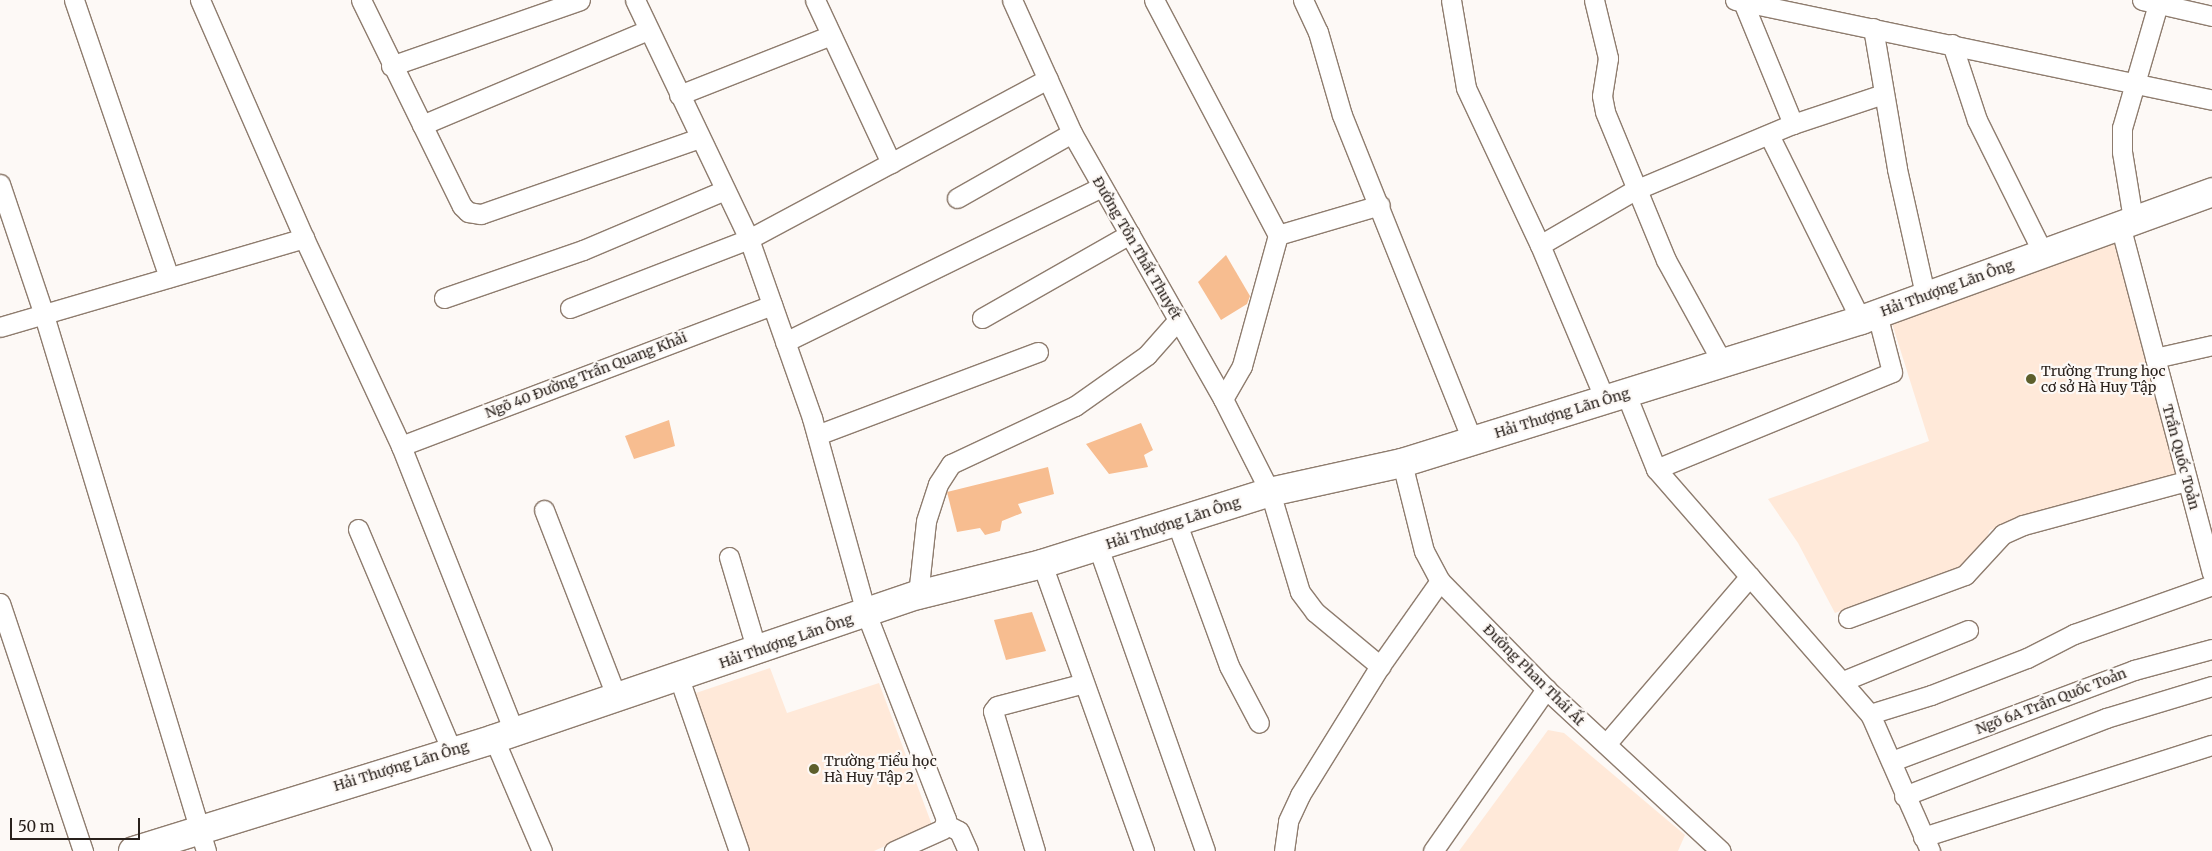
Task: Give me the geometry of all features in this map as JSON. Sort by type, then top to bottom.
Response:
[{"type":"street","points":[[74,0],[169,277]]},
{"type":"street","points":[[200,0],[304,238],[401,446],[504,735],[542,851]]},
{"type":"street","points":[[392,66],[580,0]]},
{"type":"street","points":[[635,0],[748,238],[817,435],[866,613],[946,825],[959,831],[968,851]]},
{"type":"street","points":[[815,0],[829,36],[891,162]]},
{"type":"street","name":"Đường Tôn Thất Thuyết","points":[[1012,0],[1072,132],[1101,187],[1130,234],[1223,399],[1270,492],[1300,592],[1309,606],[1380,666]]},
{"type":"street","points":[[1154,0],[1278,234],[1242,366],[1223,399]]},
{"type":"street","points":[[1302,0],[1318,32],[1342,115],[1380,205],[1472,440]]},
{"type":"street","points":[[1450,0],[1466,88],[1540,245],[1616,397],[1656,469],[1870,714],[1892,761],[1904,796],[1926,844],[2212,745]]},
{"type":"street","points":[[1594,0],[1608,58],[1602,96],[1605,112],[1635,190],[1678,284],[1722,362]]},
{"type":"street","points":[[365,1],[392,66],[462,206],[480,214],[699,138]]},
{"type":"street","points":[[1739,1],[2136,82],[2212,100]]},
{"type":"street","points":[[1739,1],[1793,124]]},
{"type":"street","points":[[2150,2],[2212,16]]},
{"type":"street","name":"Trần Quốc Toản","points":[[2150,2],[2136,82],[2122,128],[2126,222],[2155,358],[2186,481],[2206,526],[2212,573]]},
{"type":"street","points":[[1873,28],[1883,94],[1925,294]]},
{"type":"street","points":[[422,126],[648,30]]},
{"type":"street","points":[[679,95],[829,36]]},
{"type":"street","points":[[1952,44],[1977,120],[2044,253]]},
{"type":"street","points":[[570,308],[748,238],[1048,78]]},
{"type":"street","points":[[1540,245],[1635,190],[1793,124],[1883,94]]},
{"type":"street","points":[[957,198],[1072,132]]},
{"type":"street","points":[[1656,469],[1892,372],[1869,317],[1769,135]]},
{"type":"street","points":[[0,184],[43,312],[202,841]]},
{"type":"street","points":[[785,342],[1101,187]]},
{"type":"street","points":[[444,298],[584,250],[725,190]]},
{"type":"street","name":"Hải Thượng Lãn Ông","points":[[133,851],[202,841],[451,749],[504,735],[679,678],[918,595],[1098,548],[1176,521],[1270,492],[1402,463],[1869,317],[1925,294],[2212,192]]},
{"type":"street","points":[[1278,234],[1380,205]]},
{"type":"street","points":[[982,318],[1130,234]]},
{"type":"street","points":[[0,326],[304,238]]},
{"type":"street","name":"Ngõ 40 Đường Trần Quang Khải","points":[[401,446],[772,305]]},
{"type":"street","points":[[918,595],[926,521],[938,484],[951,464],[1075,406],[1147,355],[1178,320]]},
{"type":"street","points":[[2155,358],[2212,345]]},
{"type":"street","points":[[817,435],[1038,352]]},
{"type":"street","name":"Đường Phan Thái Ất","points":[[1402,463],[1424,551],[1440,581],[1546,689],[1606,744],[1697,843],[1721,851]]},
{"type":"street","points":[[1848,618],[1965,575],[2003,534],[2023,525],[2186,481]]},
{"type":"street","points":[[544,510],[617,698]]},
{"type":"street","points":[[1176,521],[1229,666],[1259,723]]},
{"type":"street","points":[[358,529],[451,749]]},
{"type":"street","points":[[1098,548],[1205,851]]},
{"type":"street","points":[[729,557],[757,651]]},
{"type":"street","points":[[1042,564],[1082,684],[1144,851]]},
{"type":"street","points":[[1606,744],[1750,576]]},
{"type":"street","points":[[1284,851],[1292,809],[1380,666],[1440,581]]},
{"type":"street","points":[[1870,714],[1930,695],[2026,658],[2074,634],[2212,585]]},
{"type":"street","points":[[0,603],[83,851]]},
{"type":"street","points":[[1843,681],[1968,630]]},
{"type":"street","name":"Ngõ 6A Trần Quốc Toản","points":[[1892,761],[2125,674],[2212,649]]},
{"type":"street","points":[[679,678],[739,851]]},
{"type":"street","points":[[1035,851],[992,717],[993,711],[997,706],[1082,684]]},
{"type":"street","points":[[1904,796],[2106,718],[2212,686]]},
{"type":"street","points":[[1434,851],[1546,689]]},
{"type":"street","points":[[894,851],[946,825]]},
{"type":"shaded area","name":"Trường Trung học cơ sở Hà Huy Tập","points":[[2115,240],[2178,476],[1990,530],[1980,553],[1965,567],[1835,613],[1798,543],[1768,499],[1929,441],[1890,317]]},
{"type":"shaded area","name":"Trường Tiểu học Hà Huy Tập 2","points":[[770,668],[787,713],[879,683],[932,825],[874,851],[749,851],[690,695]]},
{"type":"shaded area","points":[[1548,730],[1564,733],[1685,835],[1678,851],[1459,851]]},
{"type":"building","points":[[1226,255],[1250,296],[1247,304],[1221,320],[1198,282]]},
{"type":"building","points":[[669,420],[675,446],[634,459],[625,436]]},
{"type":"building","points":[[1141,423],[1153,450],[1144,455],[1148,467],[1109,474],[1086,444]]},
{"type":"building","points":[[1048,467],[1054,494],[1018,504],[1022,513],[1002,521],[1000,531],[985,535],[980,528],[957,532],[947,492]]},
{"type":"building","points":[[1032,612],[1046,651],[1006,660],[994,620]]},
{"type":"place","name":"Trường Trung học cơ sở Hà Huy Tập","points":[[2031,379]]},
{"type":"place","name":"Trường Tiểu học Hà Huy Tập 2","points":[[814,769]]}]
